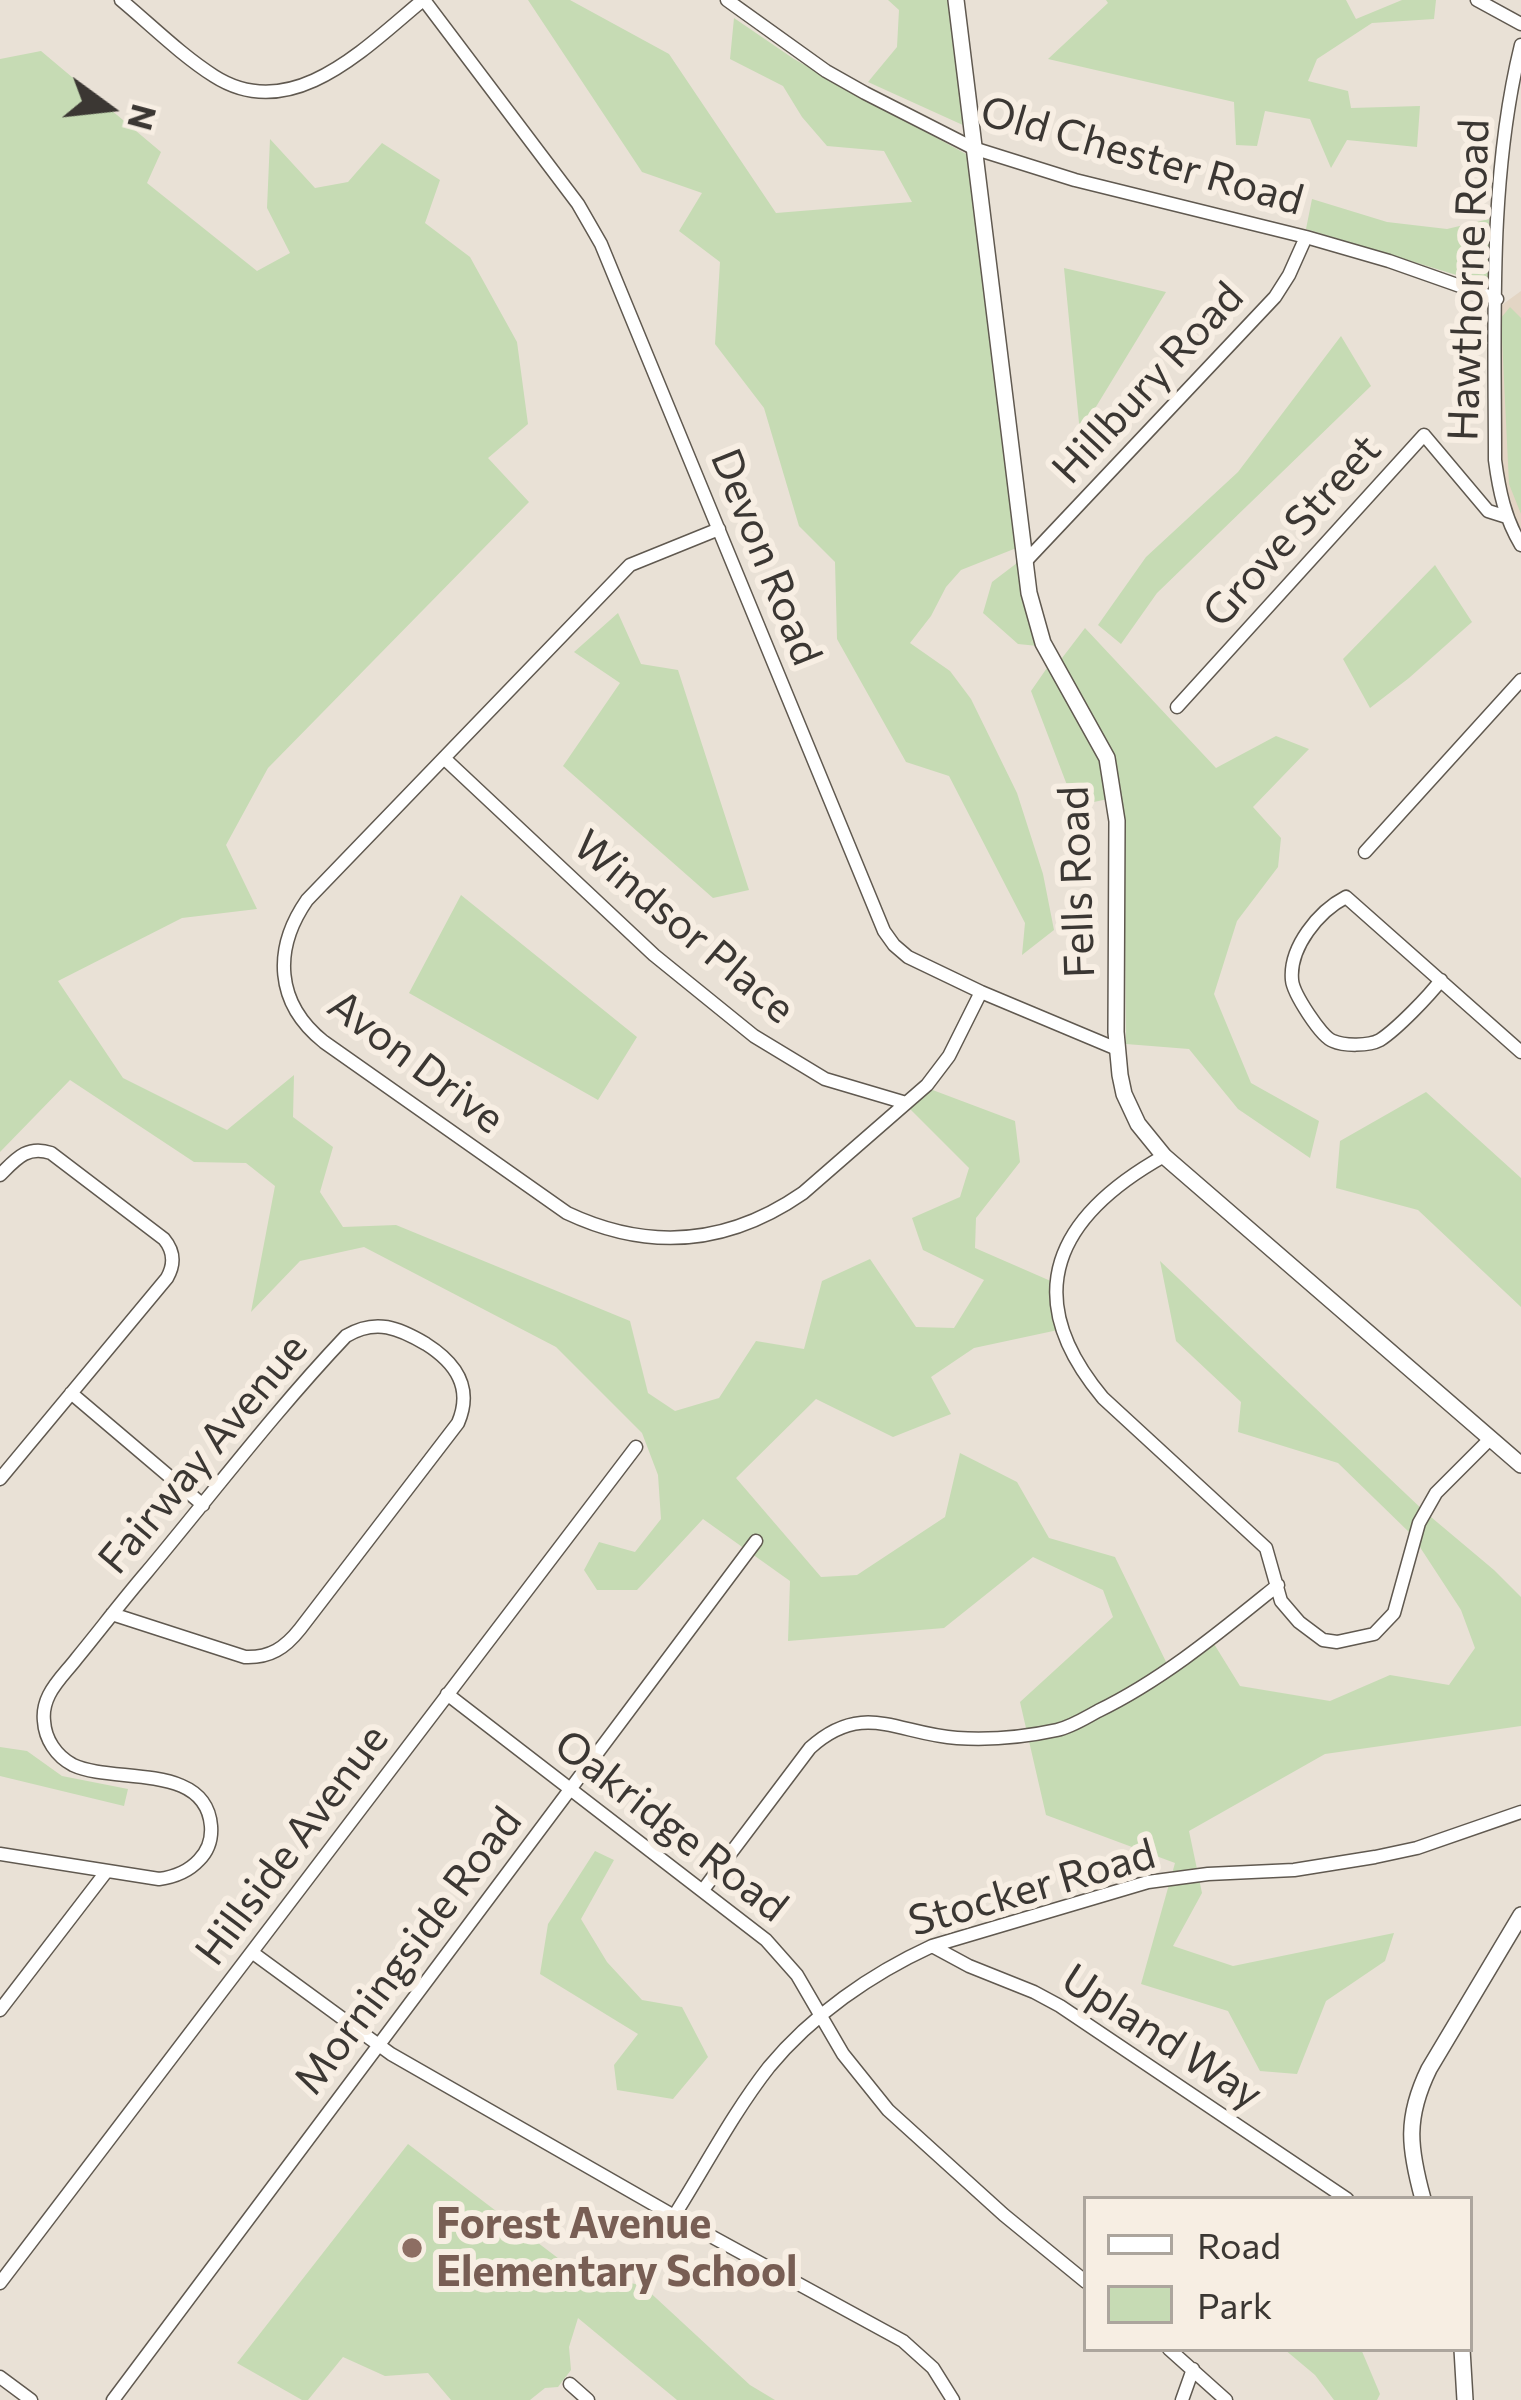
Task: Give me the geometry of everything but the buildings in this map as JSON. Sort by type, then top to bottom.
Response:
[{"type":"street","points":[[121,0],[217,78],[248,91],[270,93],[322,78],[424,0]]},
{"type":"street","name":"Devon Road","points":[[424,0],[578,204],[601,244],[884,931],[908,957],[1117,1049]]},
{"type":"street","name":"Old Chester Road","points":[[728,0],[826,71],[973,148],[1075,181],[1306,237],[1496,299]]},
{"type":"street","name":"Fells Road","points":[[956,0],[1023,564],[1043,643],[1095,732],[1114,790],[1117,1049],[1130,1109],[1164,1156],[1521,1465]]},
{"type":"street","points":[[1477,0],[1521,24]]},
{"type":"street","name":"Hawthorne Road","points":[[1508,518],[1495,460],[1496,235],[1504,136],[1521,45]]},
{"type":"street","name":"Hillbury Road","points":[[1023,564],[1275,297],[1306,237]]},
{"type":"street","name":"Grove Street","points":[[1177,707],[1424,435],[1487,511],[1508,518]]},
{"type":"street","points":[[1508,518],[1521,545]]},
{"type":"street","name":"Avon Drive","points":[[718,529],[630,565],[307,901],[291,926],[284,955],[289,994],[302,1021],[324,1042],[568,1213],[610,1230],[650,1238],[700,1237],[743,1226],[803,1193],[927,1085],[950,1056],[981,992]]},
{"type":"street","points":[[1365,852],[1521,680]]},
{"type":"street","name":"Windsor Place","points":[[445,759],[654,955],[754,1036],[825,1079],[906,1103]]},
{"type":"street","points":[[1441,980],[1380,1040],[1368,1044],[1332,1041],[1322,1033],[1294,991],[1291,977],[1301,939],[1329,906],[1346,897],[1518,1043]]},
{"type":"street","points":[[0,1175],[28,1151],[51,1153],[164,1239],[172,1263],[167,1278],[0,1479]]},
{"type":"street","points":[[1164,1156],[1133,1174],[1080,1222],[1068,1243],[1057,1289],[1070,1351],[1103,1398],[1266,1548],[1281,1601],[1299,1622],[1323,1640],[1337,1642],[1374,1634],[1394,1613],[1418,1523],[1436,1493],[1491,1438]]},
{"type":"street","name":"Fairway Avenue","points":[[0,1854],[159,1879],[176,1876],[202,1857],[211,1833],[206,1808],[188,1789],[172,1783],[76,1766],[60,1756],[50,1742],[44,1717],[50,1693],[112,1614],[203,1504],[354,1331],[381,1325],[400,1330],[445,1357],[457,1371],[464,1397],[458,1423],[281,1649],[245,1657],[112,1614]]},
{"type":"street","points":[[71,1393],[203,1504]]},
{"type":"street","name":"Hillside Avenue","points":[[0,2283],[636,1447]]},
{"type":"street","name":"Morningside Road","points":[[113,2400],[756,1541]]},
{"type":"street","points":[[704,1890],[810,1748],[827,1734],[867,1722],[955,1738],[1022,1736],[1062,1729],[1136,1693],[1278,1586]]},
{"type":"street","name":"Oakridge Road","points":[[447,1694],[750,1926],[779,1953],[857,2073],[905,2128],[1083,2279]]},
{"type":"street","name":"Stocker Road","points":[[674,2216],[772,2063],[838,2000],[904,1958],[1148,1882],[1294,1870],[1375,1857],[1417,1848],[1521,1812]]},
{"type":"street","points":[[0,2010],[106,1872]]},
{"type":"street","points":[[1422,2196],[1410,2140],[1419,2091],[1521,1915]]},
{"type":"street","name":"Upland Way","points":[[932,1946],[1060,2006],[1343,2196]]},
{"type":"street","points":[[253,1952],[379,2045],[674,2216],[903,2341],[933,2368],[953,2400]]},
{"type":"street","points":[[1173,2352],[1226,2400]]},
{"type":"street","points":[[1462,2352],[1465,2400]]},
{"type":"street","points":[[1182,2400],[1193,2369]]},
{"type":"street","points":[[0,2377],[31,2400]]},
{"type":"street","points":[[570,2384],[588,2400]]},
{"type":"shaded area","points":[[1521,291],[1521,534],[1500,467],[1499,307]]},
{"type":"green space","points":[[528,0],[570,0],[669,54],[776,213],[912,202],[884,151],[827,146],[783,86],[730,59],[734,18],[794,59],[966,154],[973,170],[1019,547],[961,570],[910,643],[950,671],[971,699],[1017,793],[1043,874],[1054,930],[1022,955],[1025,923],[949,776],[906,762],[837,639],[835,562],[799,526],[764,408],[715,344],[720,262],[679,231],[702,193],[642,172]]},
{"type":"green space","points":[[888,0],[951,0],[965,126],[868,82],[897,47],[899,10]]},
{"type":"green space","points":[[1106,0],[1346,0],[1356,19],[1402,0],[1436,0],[1434,19],[1372,23],[1317,59],[1308,81],[1348,91],[1351,108],[1420,106],[1417,147],[1347,140],[1331,168],[1310,119],[1265,111],[1257,146],[1236,145],[1234,102],[1048,59]]},
{"type":"green space","points":[[41,51],[161,152],[147,183],[257,271],[290,253],[267,208],[270,139],[315,188],[348,182],[382,143],[440,180],[425,223],[470,257],[517,342],[528,424],[488,458],[529,502],[268,768],[226,845],[257,909],[182,918],[58,981],[123,1078],[227,1130],[294,1075],[293,1117],[333,1147],[320,1192],[343,1227],[396,1225],[630,1321],[648,1393],[675,1411],[719,1398],[756,1341],[804,1349],[822,1281],[870,1259],[916,1327],[954,1328],[984,1280],[923,1250],[912,1218],[960,1197],[969,1168],[904,1103],[922,1086],[1015,1121],[1020,1162],[976,1218],[975,1248],[1053,1282],[1058,1330],[974,1348],[931,1377],[951,1414],[893,1437],[816,1399],[736,1478],[821,1577],[857,1575],[945,1517],[960,1453],[1017,1482],[1049,1538],[1115,1557],[1170,1670],[1211,1639],[1240,1686],[1330,1701],[1390,1675],[1449,1685],[1475,1648],[1461,1610],[1412,1535],[1338,1463],[1238,1432],[1241,1402],[1176,1341],[1160,1261],[1521,1597],[1521,1726],[1325,1754],[1189,1831],[1202,1893],[1173,1946],[1233,1966],[1394,1933],[1385,1961],[1326,2001],[1297,2074],[1260,2071],[1228,2011],[1141,1984],[1175,1863],[1046,1815],[1020,1702],[1113,1617],[1103,1590],[1033,1557],[944,1628],[788,1641],[790,1581],[703,1519],[637,1590],[597,1590],[584,1570],[599,1542],[635,1552],[661,1519],[658,1475],[642,1433],[556,1347],[364,1247],[300,1261],[251,1312],[275,1186],[246,1163],[194,1162],[70,1080],[0,1152],[0,59]]},
{"type":"green space","points":[[1312,199],[1387,222],[1447,229],[1489,219],[1489,285],[1306,229]]},
{"type":"green space","points":[[1064,268],[1166,292],[1080,433]]},
{"type":"green space","points":[[1510,307],[1521,318],[1521,514],[1509,484],[1501,318]]},
{"type":"green space","points":[[1341,336],[1371,386],[1157,593],[1121,644],[1098,625],[1146,557],[1238,472]]},
{"type":"green space","points":[[1017,563],[1038,646],[1018,644],[983,613],[992,582]]},
{"type":"green space","points":[[1435,565],[1472,622],[1370,708],[1343,659]]},
{"type":"green space","points":[[618,613],[641,664],[678,670],[749,890],[713,898],[563,766],[620,683],[574,652]]},
{"type":"green space","points":[[1085,628],[1216,768],[1276,736],[1309,749],[1253,807],[1281,838],[1278,867],[1237,921],[1214,994],[1251,1083],[1319,1121],[1310,1158],[1238,1109],[1189,1049],[1126,1044],[1124,820],[1111,753],[1059,662]]},
{"type":"green space","points":[[1049,665],[1099,759],[1108,799],[1075,806],[1031,691]]},
{"type":"green space","points":[[461,895],[637,1037],[598,1100],[409,993]]},
{"type":"green space","points":[[1426,1092],[1521,1178],[1521,1307],[1418,1210],[1336,1188],[1340,1141]]},
{"type":"green space","points":[[0,1747],[27,1751],[62,1776],[128,1789],[124,1806],[0,1776]]},
{"type":"green space","points":[[595,1851],[614,1860],[581,1919],[607,1962],[642,2000],[682,2007],[708,2057],[673,2099],[617,2090],[614,2065],[638,2034],[540,1974],[548,1924]]},
{"type":"green space","name":"Forest Avenue Elementary School","points":[[408,2144],[571,2268],[643,2286],[750,2385],[775,2400],[677,2400],[578,2318],[569,2347],[571,2370],[558,2387],[545,2388],[530,2400],[451,2400],[428,2373],[385,2376],[343,2357],[308,2400],[302,2400],[237,2363]]},
{"type":"green space","points":[[1288,2352],[1362,2352],[1380,2394],[1377,2400],[1334,2400],[1315,2375]]},
{"type":"place","name":"Forest Avenue Elementary School","points":[[412,2248]]}]
